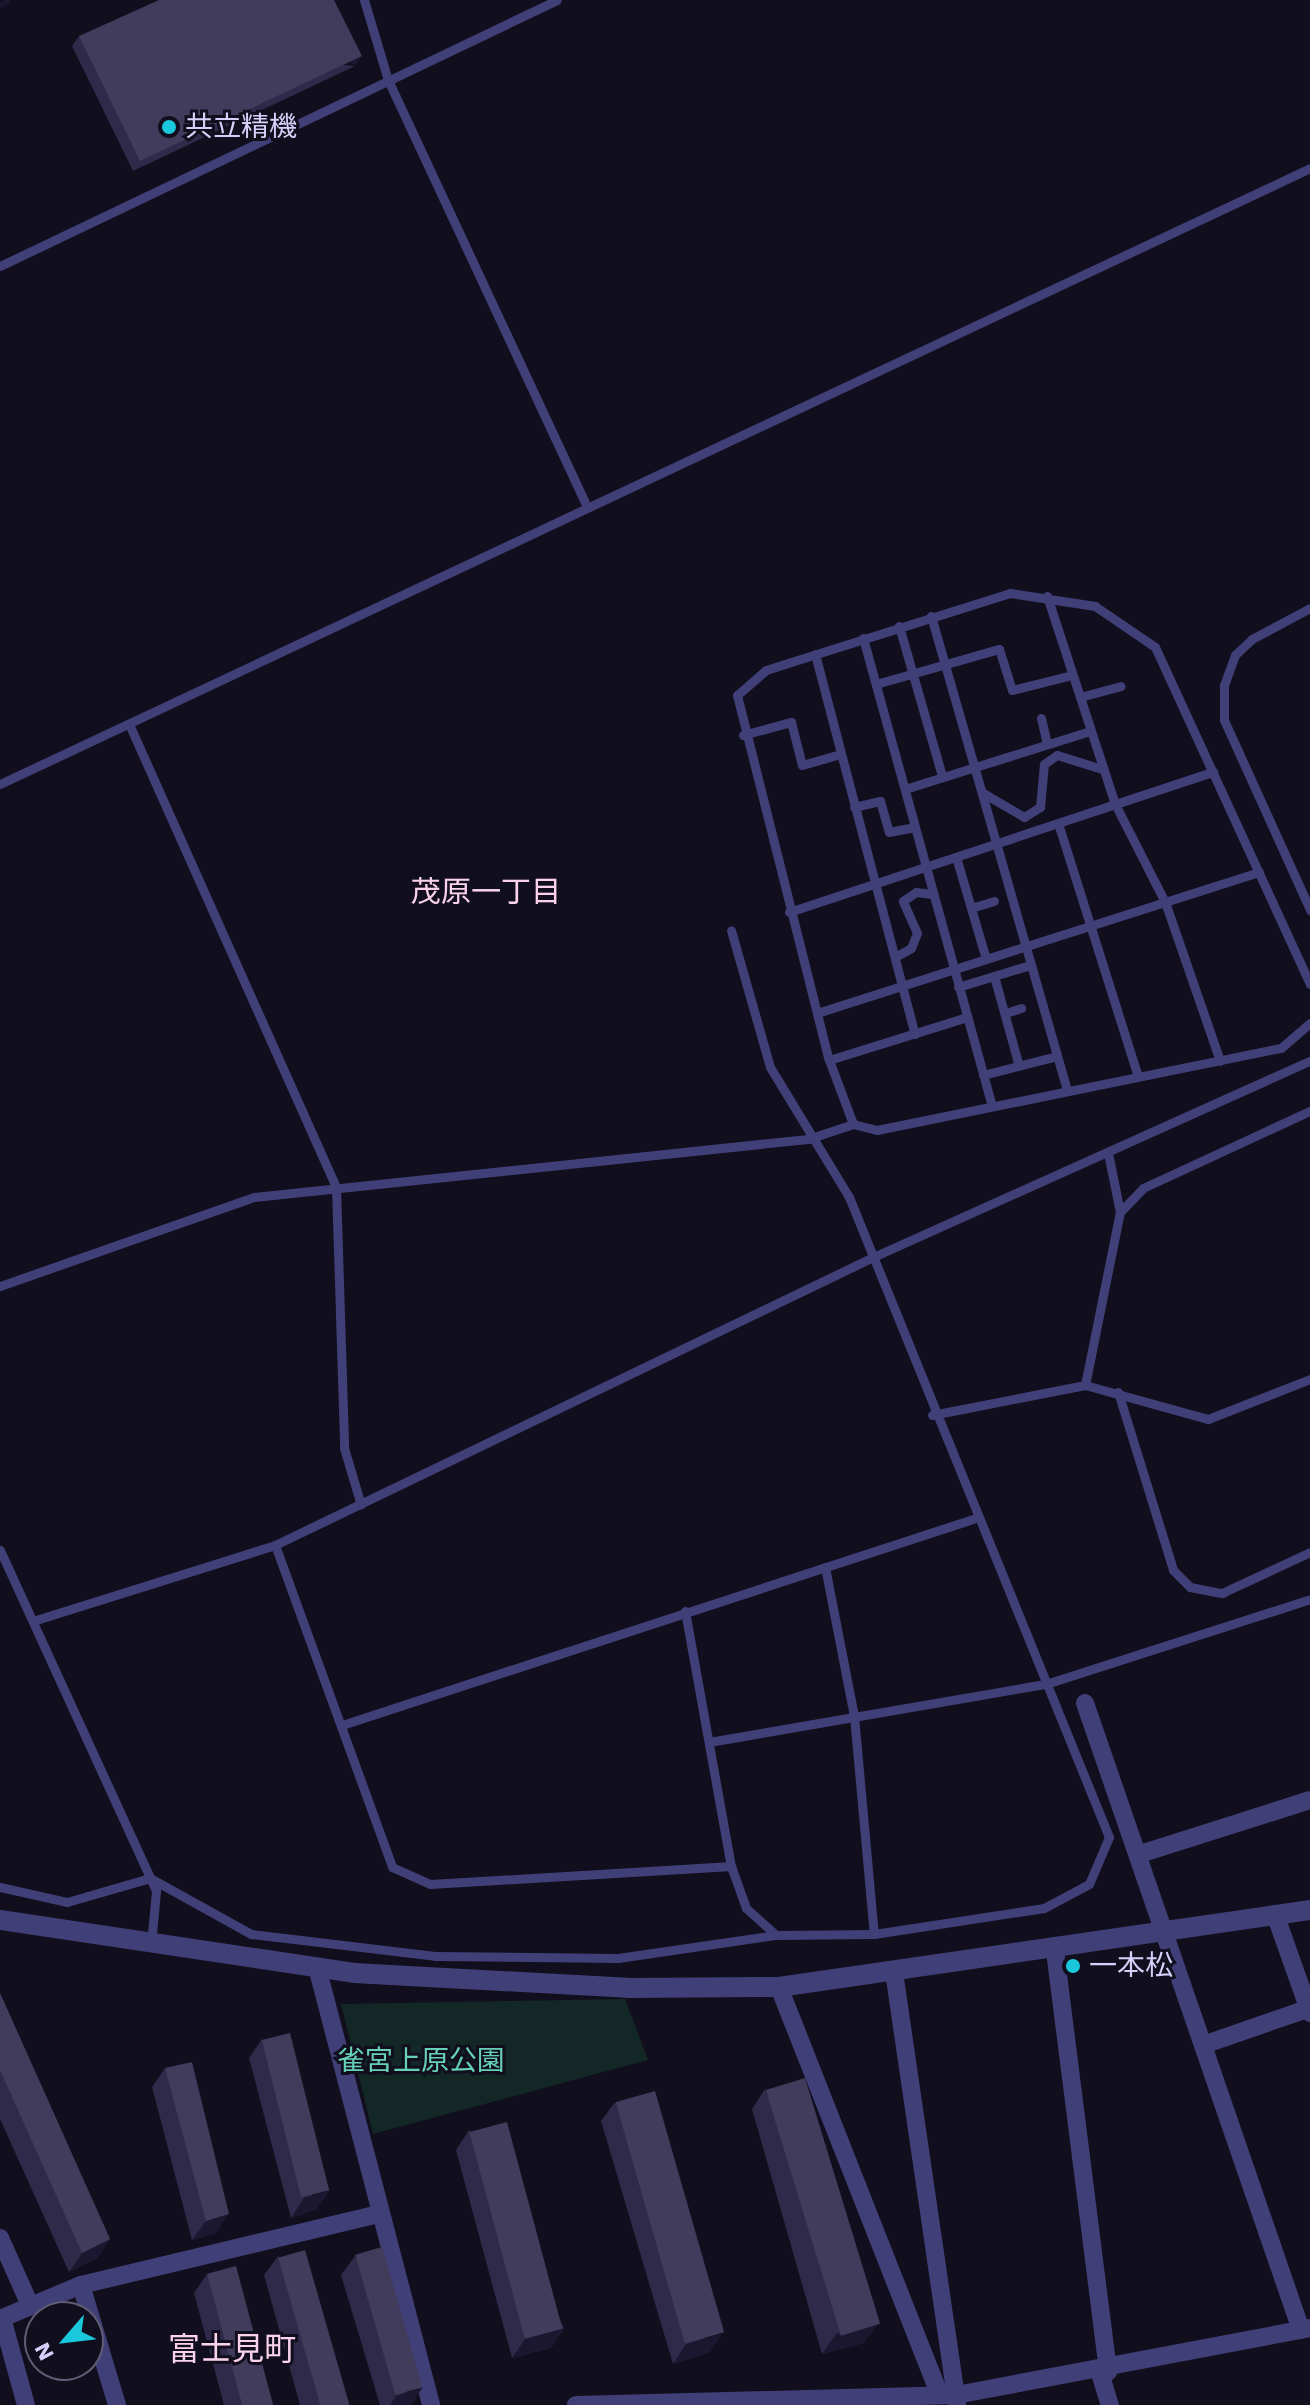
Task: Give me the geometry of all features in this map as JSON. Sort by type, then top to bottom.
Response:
[{"type":"street","points":[[576,2405],[951,2398],[1104,2372],[1306,2329],[1170,1936],[1085,1703]]},
{"type":"street","points":[[1140,1854],[1310,1800]]},
{"type":"street","points":[[0,1920],[151,1947],[317,1967],[628,1988],[779,1987],[1170,1936],[1275,1914],[1310,1910]]},
{"type":"street","points":[[1206,2044],[1309,2009],[1275,1914]]},
{"type":"street","points":[[1055,1951],[1110,2405]]},
{"type":"street","points":[[317,1967],[378,2214],[431,2405]]},
{"type":"street","points":[[894,1972],[951,2398]]},
{"type":"street","points":[[779,1987],[951,2398]]},
{"type":"street","points":[[40,2301],[81,2285],[378,2214]]},
{"type":"street","points":[[0,2238],[28,2301]]},
{"type":"street","points":[[81,2285],[117,2405]]},
{"type":"street","points":[[24,2308],[1,2318],[26,2405]]},
{"type":"lane","points":[[364,0],[388,80],[587,507]]},
{"type":"lane","points":[[0,266],[557,0]]},
{"type":"lane","points":[[0,784],[1310,168]]},
{"type":"lane","points":[[853,1124],[829,1060],[743,735],[737,695],[746,681],[815,654],[931,616],[1010,593],[1047,596],[1095,606],[1155,647],[1310,984]]},
{"type":"lane","points":[[1047,596],[1115,804],[1165,902],[1220,1061]]},
{"type":"lane","points":[[1310,608],[1252,639],[1235,655],[1224,686],[1224,720],[1310,910]]},
{"type":"lane","points":[[931,616],[1067,1091]]},
{"type":"lane","points":[[899,626],[942,776]]},
{"type":"lane","points":[[863,638],[992,1106]]},
{"type":"lane","points":[[876,684],[999,649],[1012,690],[1072,675]]},
{"type":"lane","points":[[815,654],[915,1034]]},
{"type":"lane","points":[[1080,697],[1121,686]]},
{"type":"lane","points":[[1041,718],[1047,743]]},
{"type":"lane","points":[[743,735],[791,722],[802,765],[840,754]]},
{"type":"lane","points":[[129,724],[336,1187],[344,1448],[361,1505]]},
{"type":"lane","points":[[905,789],[1090,731]]},
{"type":"lane","points":[[983,793],[1024,817],[1040,807],[1044,764],[1057,755],[1102,769]]},
{"type":"lane","points":[[789,912],[1213,772]]},
{"type":"lane","points":[[854,807],[880,801],[889,832],[914,827]]},
{"type":"lane","points":[[1058,823],[1138,1077]]},
{"type":"lane","points":[[956,857],[986,959]]},
{"type":"lane","points":[[817,1013],[1259,872]]},
{"type":"lane","points":[[895,957],[911,948],[917,933],[903,901],[916,892],[932,894]]},
{"type":"lane","points":[[971,908],[994,901]]},
{"type":"lane","points":[[0,1887],[67,1902],[150,1878],[251,1934],[435,1956],[618,1958],[776,1935],[874,1934],[1044,1908],[1089,1884],[1109,1837],[1049,1683],[932,1415],[849,1197],[808,1139],[770,1067],[731,930]]},
{"type":"lane","points":[[958,987],[1030,965]]},
{"type":"lane","points":[[994,976],[1019,1066]]},
{"type":"lane","points":[[1005,1013],[1021,1008]]},
{"type":"lane","points":[[829,1060],[967,1017]]},
{"type":"lane","points":[[0,1286],[254,1197],[808,1139],[853,1124],[877,1130],[1281,1048],[1310,1023]]},
{"type":"lane","points":[[983,1075],[1057,1056]]},
{"type":"lane","points":[[36,1620],[275,1545],[871,1258],[1310,1061]]},
{"type":"lane","points":[[1120,1212],[1143,1188],[1310,1111]]},
{"type":"lane","points":[[1085,1385],[1120,1212],[1108,1153]]},
{"type":"lane","points":[[932,1415],[1085,1385],[1208,1419],[1310,1379]]},
{"type":"lane","points":[[1118,1392],[1173,1570],[1190,1587],[1222,1593],[1310,1552]]},
{"type":"lane","points":[[342,1725],[976,1518]]},
{"type":"lane","points":[[275,1545],[392,1867],[430,1884],[731,1866]]},
{"type":"lane","points":[[0,1550],[36,1620],[156,1891],[151,1947]]},
{"type":"lane","points":[[825,1567],[854,1716],[874,1934]]},
{"type":"lane","points":[[709,1742],[1049,1683],[1310,1599]]},
{"type":"lane","points":[[685,1611],[731,1866],[746,1908],[776,1935]]},
{"type":"green space","name":"雀宮上原公園","points":[[625,1999],[648,2060],[373,2134],[341,2004]]},
{"type":"building","name":"共立精機","points":[[159,0],[334,0],[362,56],[140,161],[79,36]]},
{"type":"building","points":[[0,1993],[110,2239],[82,2253],[0,2070]]},
{"type":"building","points":[[290,2033],[329,2190],[301,2197],[262,2040]]},
{"type":"building","points":[[192,2062],[229,2214],[206,2221],[165,2068]]},
{"type":"building","points":[[805,2078],[880,2324],[841,2336],[766,2090]]},
{"type":"building","points":[[655,2091],[724,2332],[685,2344],[616,2102]]},
{"type":"building","points":[[507,2122],[562,2329],[525,2339],[469,2132]]},
{"type":"building","points":[[382,2247],[422,2387],[395,2395],[355,2255]]},
{"type":"building","points":[[305,2250],[349,2405],[320,2405],[278,2258]]},
{"type":"building","points":[[236,2266],[273,2405],[242,2405],[207,2274]]},
{"type":"place","name":"共立精機","points":[[169,127]]},
{"type":"place","name":"一本松","points":[[1073,1966]]},
{"type":"district","name":"茂原一丁目","points":[[486,892]]},
{"type":"district","name":"富士見町","points":[[232,2349]]}]
